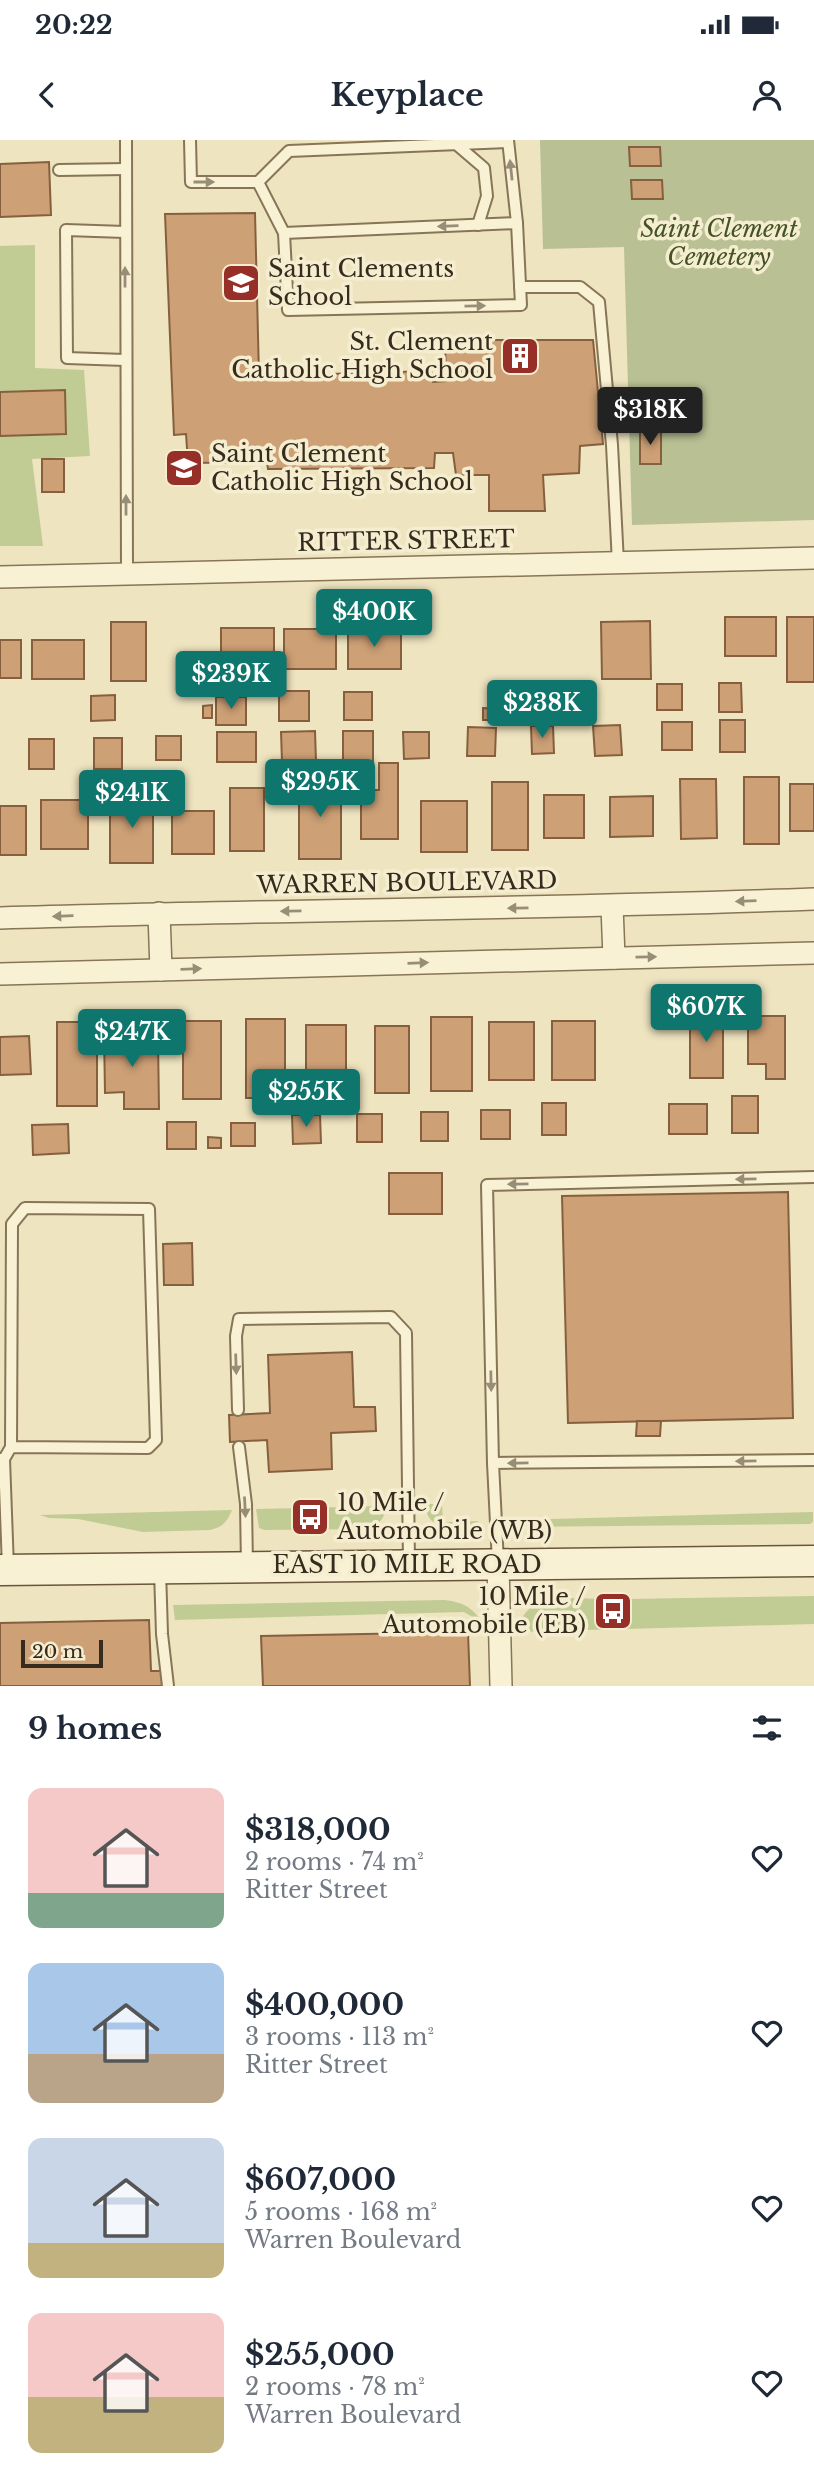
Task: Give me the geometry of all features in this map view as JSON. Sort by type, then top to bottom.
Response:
[{"type":"main road","name":"EAST 10 MILE ROAD","points":[[4,1570],[814,1561]]},
{"type":"street","name":"RITTER STREET","points":[[0,576],[814,558]]},
{"type":"street","name":"WARREN BOULEVARD","points":[[0,918],[612,906],[814,899]]},
{"type":"street","points":[[612,906],[614,958]]},
{"type":"street","points":[[159,913],[161,970]]},
{"type":"street","points":[[0,974],[814,953]]},
{"type":"street","points":[[498,1565],[502,1686]]},
{"type":"lane","points":[[126,140],[127,573]]},
{"type":"lane","points":[[190,140],[191,182],[258,182],[289,151],[508,141],[522,305],[288,310],[284,233],[258,182]]},
{"type":"lane","points":[[456,144],[484,168],[488,196],[478,225]]},
{"type":"lane","points":[[59,170],[126,169]]},
{"type":"lane","points":[[284,233],[517,223]]},
{"type":"lane","points":[[125,232],[66,230],[67,358],[125,360]]},
{"type":"lane","points":[[520,286],[580,287],[599,302],[612,445],[618,562]]},
{"type":"lane","points":[[498,1565],[487,1185],[814,1177]]},
{"type":"lane","points":[[4,1570],[2,1459],[11,1447],[12,1224],[25,1208],[149,1209],[156,1440],[148,1448],[11,1447]]},
{"type":"lane","points":[[238,1410],[236,1336],[239,1319],[391,1317],[406,1333],[410,1565]]},
{"type":"lane","points":[[239,1447],[246,1504],[247,1567]]},
{"type":"lane","points":[[493,1463],[814,1460]]},
{"type":"lane","points":[[160,1567],[162,1634],[168,1686]]},
{"type":"green space","name":"Saint Clement Cemetery","points":[[540,140],[814,140],[814,520],[632,525],[624,247],[543,249]]},
{"type":"green space","points":[[35,245],[35,368],[84,370],[90,456],[32,459],[43,546],[0,546],[0,246]]},
{"type":"green space","points":[[425,1504],[442,1504],[443,1522],[479,1521],[468,1527],[448,1528],[436,1524],[430,1518]]},
{"type":"green space","points":[[387,1506],[381,1520],[369,1529],[264,1530],[259,1528],[256,1509]]},
{"type":"green space","points":[[232,1510],[224,1523],[210,1530],[143,1532],[78,1519],[40,1515]]},
{"type":"green space","points":[[813,1512],[813,1522],[810,1524],[515,1527],[515,1520]]},
{"type":"green space","points":[[814,1596],[814,1624],[626,1629],[626,1599]]},
{"type":"green space","points":[[564,1598],[604,1599],[604,1620],[620,1621],[621,1629],[517,1632],[522,1618],[540,1603]]},
{"type":"green space","points":[[444,1600],[471,1609],[479,1618],[485,1632],[477,1633],[476,1619],[464,1612],[175,1620],[173,1605]]},
{"type":"building","points":[[629,147],[660,147],[661,166],[630,166]]},
{"type":"building","points":[[49,162],[51,215],[0,217],[0,164]]},
{"type":"building","points":[[631,180],[662,180],[663,199],[632,199]]},
{"type":"building","name":"St. Clement Catholic High School","points":[[255,213],[259,376],[431,371],[433,382],[446,381],[445,340],[593,340],[603,444],[580,446],[579,473],[543,475],[545,511],[489,511],[489,475],[456,475],[453,453],[435,453],[434,468],[268,469],[267,462],[188,463],[186,434],[174,435],[165,214]]},
{"type":"building","points":[[65,390],[66,434],[0,436],[0,392]]},
{"type":"building","points":[[640,430],[661,430],[661,464],[640,464]]},
{"type":"building","points":[[42,459],[64,459],[64,492],[42,492]]},
{"type":"building","points":[[725,617],[776,617],[776,656],[725,656]]},
{"type":"building","points":[[787,617],[814,617],[814,682],[787,682]]},
{"type":"building","points":[[650,621],[651,679],[602,679],[601,622]]},
{"type":"building","points":[[111,622],[146,622],[146,681],[111,681]]},
{"type":"building","points":[[221,628],[274,628],[274,676],[221,676]]},
{"type":"building","points":[[284,629],[336,629],[336,669],[284,669]]},
{"type":"building","points":[[348,629],[401,629],[401,669],[348,669]]},
{"type":"building","points":[[0,640],[21,640],[21,678],[0,678]]},
{"type":"building","points":[[32,640],[84,640],[84,679],[32,679]]},
{"type":"building","points":[[719,683],[741,683],[742,712],[719,712]]},
{"type":"building","points":[[657,684],[682,684],[682,710],[657,710]]},
{"type":"building","points":[[279,691],[309,691],[309,721],[279,721]]},
{"type":"building","points":[[344,692],[372,692],[372,720],[344,720]]},
{"type":"building","points":[[115,695],[115,720],[91,721],[91,696]]},
{"type":"building","points":[[216,697],[246,697],[246,725],[216,725]]},
{"type":"building","points":[[212,705],[212,718],[203,718],[203,706]]},
{"type":"building","points":[[483,708],[496,709],[496,720],[483,720]]},
{"type":"building","points":[[720,720],[745,720],[745,752],[720,752]]},
{"type":"building","points":[[662,722],[692,722],[692,750],[662,750]]},
{"type":"building","points":[[620,725],[622,755],[595,756],[593,726]]},
{"type":"building","points":[[531,726],[553,726],[554,753],[532,754]]},
{"type":"building","points":[[468,727],[496,728],[495,756],[467,756]]},
{"type":"building","points":[[315,731],[316,762],[282,762],[281,732]]},
{"type":"building","points":[[343,731],[373,731],[373,762],[343,762]]},
{"type":"building","points":[[217,732],[256,732],[256,762],[217,762]]},
{"type":"building","points":[[403,732],[429,732],[429,758],[404,759]]},
{"type":"building","points":[[156,736],[181,736],[181,760],[156,760]]},
{"type":"building","points":[[94,738],[122,738],[122,769],[94,769]]},
{"type":"building","points":[[29,739],[54,739],[54,769],[29,769]]},
{"type":"building","points":[[379,763],[398,763],[398,839],[361,839],[361,790],[379,790]]},
{"type":"building","points":[[744,777],[779,777],[779,844],[744,844]]},
{"type":"building","points":[[299,779],[341,779],[341,859],[299,859]]},
{"type":"building","points":[[680,779],[716,779],[717,838],[681,839]]},
{"type":"building","points":[[492,782],[528,782],[528,850],[492,850]]},
{"type":"building","points":[[790,784],[814,784],[814,831],[790,831]]},
{"type":"building","points":[[230,788],[264,788],[264,851],[230,851]]},
{"type":"building","points":[[544,795],[584,795],[584,838],[544,838]]},
{"type":"building","points":[[110,796],[153,796],[153,863],[110,863]]},
{"type":"building","points":[[653,796],[653,836],[610,837],[610,797]]},
{"type":"building","points":[[41,800],[88,800],[88,849],[41,849]]},
{"type":"building","points":[[421,801],[467,801],[467,852],[421,852]]},
{"type":"building","points":[[0,806],[26,806],[26,855],[0,855]]},
{"type":"building","points":[[172,811],[214,811],[214,854],[172,854]]},
{"type":"building","points":[[690,1010],[723,1010],[723,1078],[690,1078]]},
{"type":"building","points":[[748,1016],[785,1016],[785,1079],[766,1079],[766,1064],[748,1064]]},
{"type":"building","points":[[431,1017],[472,1017],[472,1091],[431,1091]]},
{"type":"building","points":[[246,1019],[285,1019],[285,1098],[246,1098]]},
{"type":"building","points":[[183,1021],[221,1021],[221,1099],[183,1099]]},
{"type":"building","points":[[552,1021],[595,1021],[595,1080],[552,1080]]},
{"type":"building","points":[[57,1022],[97,1022],[97,1106],[57,1106]]},
{"type":"building","points":[[489,1022],[534,1022],[534,1080],[489,1080]]},
{"type":"building","points":[[306,1025],[346,1025],[346,1097],[306,1097]]},
{"type":"building","points":[[375,1026],[409,1026],[409,1093],[375,1093]]},
{"type":"building","points":[[146,1031],[146,1040],[158,1040],[159,1109],[124,1109],[124,1092],[105,1093],[104,1032]]},
{"type":"building","points":[[29,1036],[31,1074],[0,1075],[0,1037]]},
{"type":"building","points":[[732,1096],[758,1096],[758,1133],[732,1133]]},
{"type":"building","points":[[542,1103],[566,1103],[566,1135],[542,1135]]},
{"type":"building","points":[[669,1104],[707,1104],[707,1134],[669,1134]]},
{"type":"building","points":[[481,1110],[510,1110],[510,1139],[481,1139]]},
{"type":"building","points":[[421,1112],[448,1112],[448,1141],[421,1141]]},
{"type":"building","points":[[357,1114],[382,1114],[382,1142],[357,1142]]},
{"type":"building","points":[[292,1115],[320,1115],[321,1143],[293,1144]]},
{"type":"building","points":[[167,1122],[196,1122],[196,1149],[167,1149]]},
{"type":"building","points":[[231,1123],[255,1123],[255,1146],[231,1146]]},
{"type":"building","points":[[68,1124],[69,1153],[33,1155],[32,1125]]},
{"type":"building","points":[[208,1137],[221,1138],[221,1148],[208,1148]]},
{"type":"building","points":[[389,1173],[442,1173],[442,1214],[389,1214]]},
{"type":"building","points":[[788,1192],[793,1418],[568,1423],[562,1196]]},
{"type":"building","points":[[192,1243],[193,1285],[164,1285],[163,1244]]},
{"type":"building","points":[[352,1352],[354,1407],[375,1407],[376,1431],[331,1433],[332,1469],[269,1472],[267,1440],[230,1442],[229,1415],[270,1413],[268,1355]]},
{"type":"building","points":[[637,1421],[661,1421],[660,1436],[636,1436]]},
{"type":"building","points":[[149,1620],[151,1671],[162,1671],[162,1686],[0,1686],[0,1623]]},
{"type":"building","points":[[468,1632],[470,1686],[263,1686],[261,1636]]},
{"type":"place","name":"Saint Clements School","points":[[241,283]]},
{"type":"place","name":"St. Clement Catholic High School","points":[[520,356]]},
{"type":"place","name":"Saint Clement Catholic High School","points":[[184,468]]},
{"type":"place","name":"10 Mile / Automobile (WB)","points":[[310,1517]]},
{"type":"place","name":"10 Mile / Automobile (EB)","points":[[613,1611]]}]
